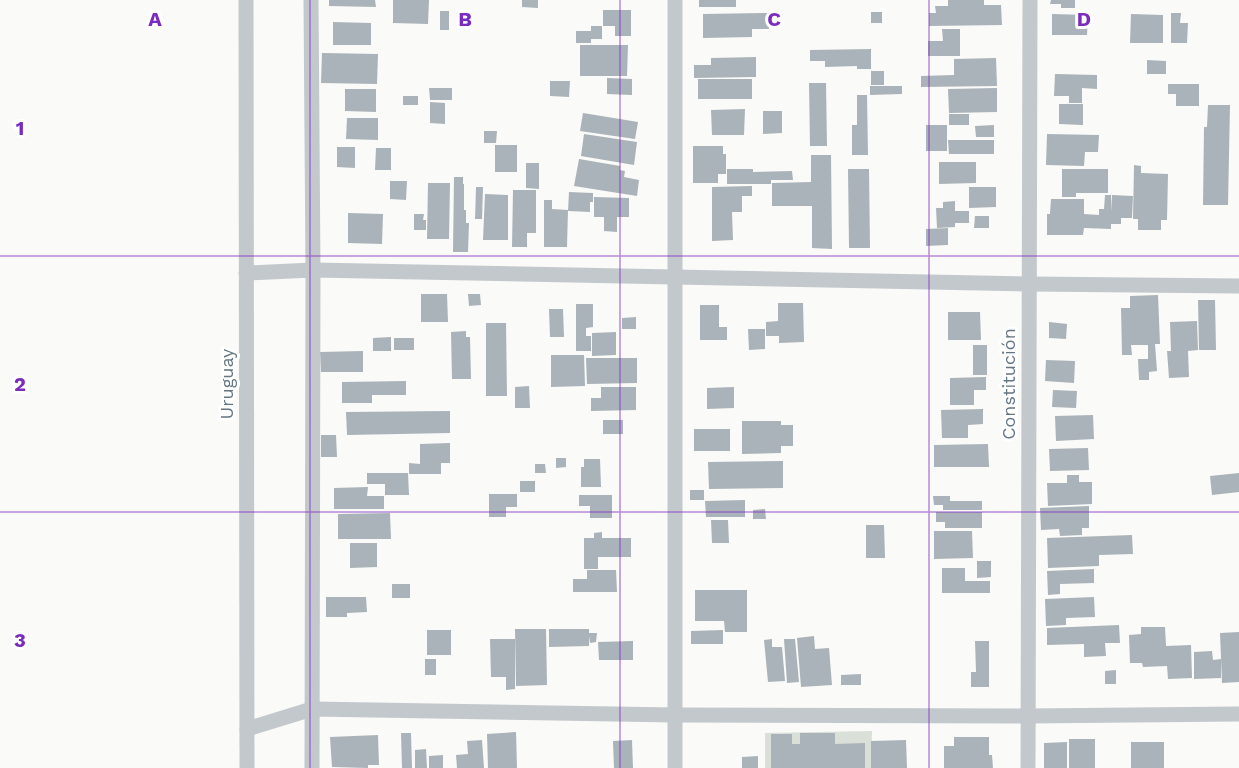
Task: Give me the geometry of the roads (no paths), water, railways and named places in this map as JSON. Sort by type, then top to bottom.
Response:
[{"type":"street","name":"Uruguay","points":[[246,0],[247,768]]},
{"type":"street","points":[[310,0],[314,270],[312,768]]},
{"type":"street","points":[[675,0],[675,768]]},
{"type":"street","name":"Constitución","points":[[1028,768],[1030,0]]},
{"type":"street","points":[[246,273],[314,270],[1239,286]]},
{"type":"street","points":[[247,729],[312,709],[675,715],[1239,714]]}]
